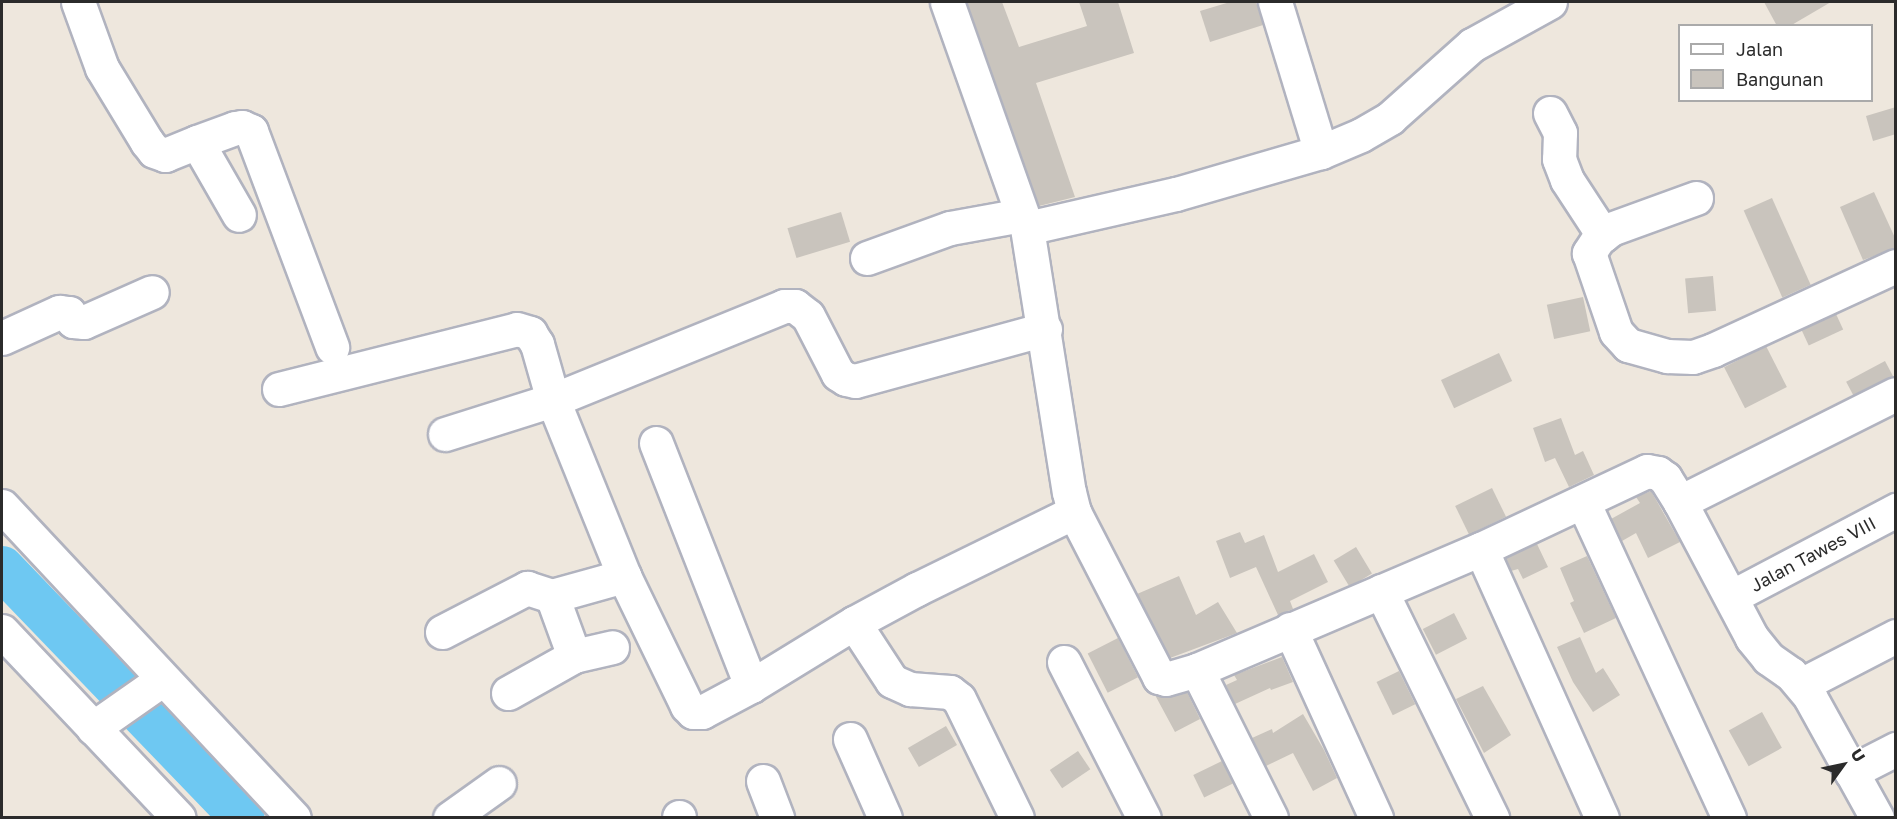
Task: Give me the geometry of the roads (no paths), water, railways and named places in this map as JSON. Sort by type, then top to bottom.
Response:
[{"type":"street","points":[[78,2],[102,68],[154,151],[165,155],[235,128],[242,127],[251,131],[332,347]]},
{"type":"street","points":[[947,2],[1025,221],[1074,512],[1159,677],[1166,679],[1197,670],[1481,549],[1647,471],[1658,472],[1665,478],[1680,502],[1759,647],[1801,686],[1877,818]]},
{"type":"street","points":[[1275,2],[1321,152]]},
{"type":"street","points":[[867,258],[950,228],[1025,221],[1176,194],[1321,152],[1377,128],[1472,45],[1550,2]]},
{"type":"street","points":[[1550,113],[1560,133],[1559,159],[1567,180],[1603,235]]},
{"type":"street","points":[[198,142],[239,214]]},
{"type":"street","points":[[1696,198],[1611,229],[1603,235],[1589,253],[1616,332],[1628,345],[1680,358],[1713,350],[1896,266]]},
{"type":"street","points":[[2,338],[59,312],[69,314],[74,321],[84,322],[152,292]]},
{"type":"street","points":[[445,434],[553,400],[784,306],[795,306],[808,316],[838,374],[855,381],[1045,329]]},
{"type":"street","points":[[279,389],[517,329],[530,333],[537,344],[553,400],[624,576],[682,695],[693,712],[702,712],[751,686],[854,623],[916,589],[1074,512]]},
{"type":"street","points":[[1680,502],[1896,394]]},
{"type":"street","points":[[656,443],[751,686]]},
{"type":"street","points":[[1583,502],[1729,818]]},
{"type":"street","points":[[2,506],[159,682],[294,818]]},
{"type":"street","name":"Jalan Tawes VIII","points":[[1731,597],[1896,510]]},
{"type":"street","points":[[1481,549],[1602,818]]},
{"type":"street","points":[[442,632],[527,588],[552,596],[624,576]]},
{"type":"street","points":[[1381,591],[1492,818]]},
{"type":"street","points":[[552,596],[574,656]]},
{"type":"street","points":[[854,623],[892,681],[910,689],[950,692],[958,699],[1017,818]]},
{"type":"street","points":[[1290,629],[1376,818]]},
{"type":"street","points":[[2,631],[99,724],[179,818]]},
{"type":"street","points":[[1801,686],[1896,636]]},
{"type":"street","points":[[508,693],[574,656],[612,647]]},
{"type":"street","points":[[1064,662],[1144,818]]},
{"type":"street","points":[[1197,670],[1271,818]]},
{"type":"street","points":[[99,724],[159,682]]},
{"type":"street","points":[[850,739],[885,818]]},
{"type":"street","points":[[1851,772],[1896,749]]},
{"type":"street","points":[[763,781],[777,818]]},
{"type":"street","points":[[450,818],[499,783]]},
{"type":"waterway","points":[[2,568],[243,818]]}]
